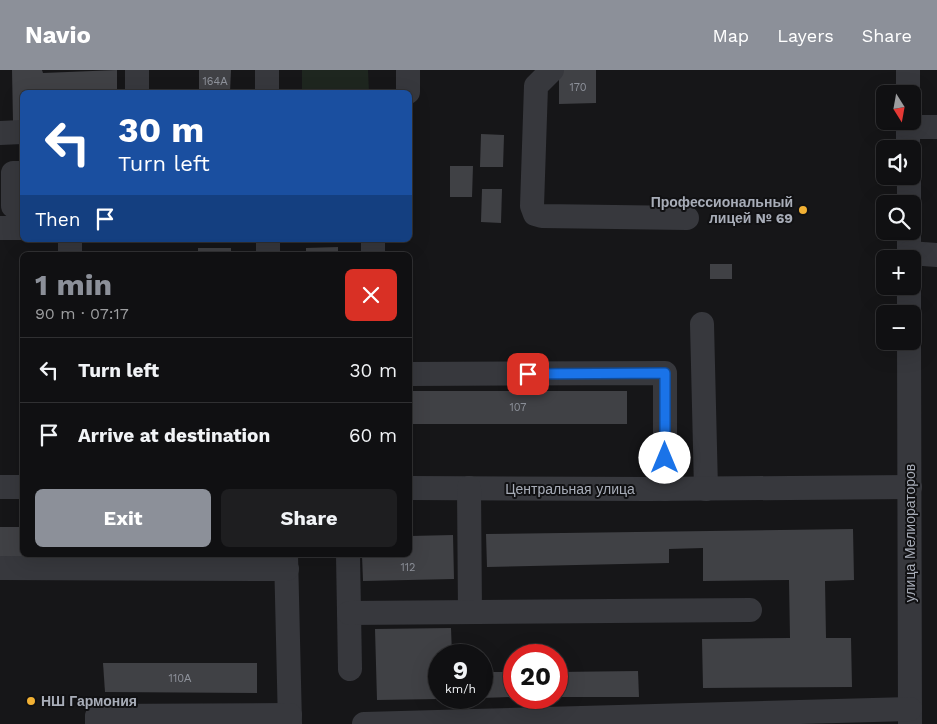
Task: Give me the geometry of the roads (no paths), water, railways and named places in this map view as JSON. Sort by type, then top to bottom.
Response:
[{"type":"street","points":[[137,70],[137,90]]},
{"type":"street","points":[[267,70],[267,90]]},
{"type":"street","points":[[408,70],[408,90]]},
{"type":"street","points":[[552,70],[536,86],[532,206],[535,214],[542,216],[687,218]]},
{"type":"street","points":[[908,70],[908,85]]},
{"type":"street","points":[[908,132],[937,127]]},
{"type":"street","points":[[0,133],[20,132]]},
{"type":"street","points":[[20,173],[13,173],[13,206],[20,206]]},
{"type":"street","points":[[0,228],[20,228]]},
{"type":"street","points":[[909,248],[937,255]]},
{"type":"street","points":[[702,324],[706,489]]},
{"type":"street","name":"улица Мелиораторов","points":[[909,350],[910,717]]},
{"type":"street","points":[[412,374],[665,373],[665,489]]},
{"type":"street","points":[[0,487],[20,487]]},
{"type":"street","name":"Центральная улица","points":[[412,488],[706,489],[910,487]]},
{"type":"street","points":[[469,488],[470,612]]},
{"type":"street","points":[[348,557],[350,669]]},
{"type":"street","points":[[0,568],[286,562],[290,719],[97,716],[97,724]]},
{"type":"street","points":[[349,613],[750,610]]},
{"type":"street","points":[[364,724],[910,717]]},
{"type":"place","name":"Профессиональный лицей № 69","points":[[803,210]]},
{"type":"place","name":"НШ Гармония","points":[[31,701]]}]
